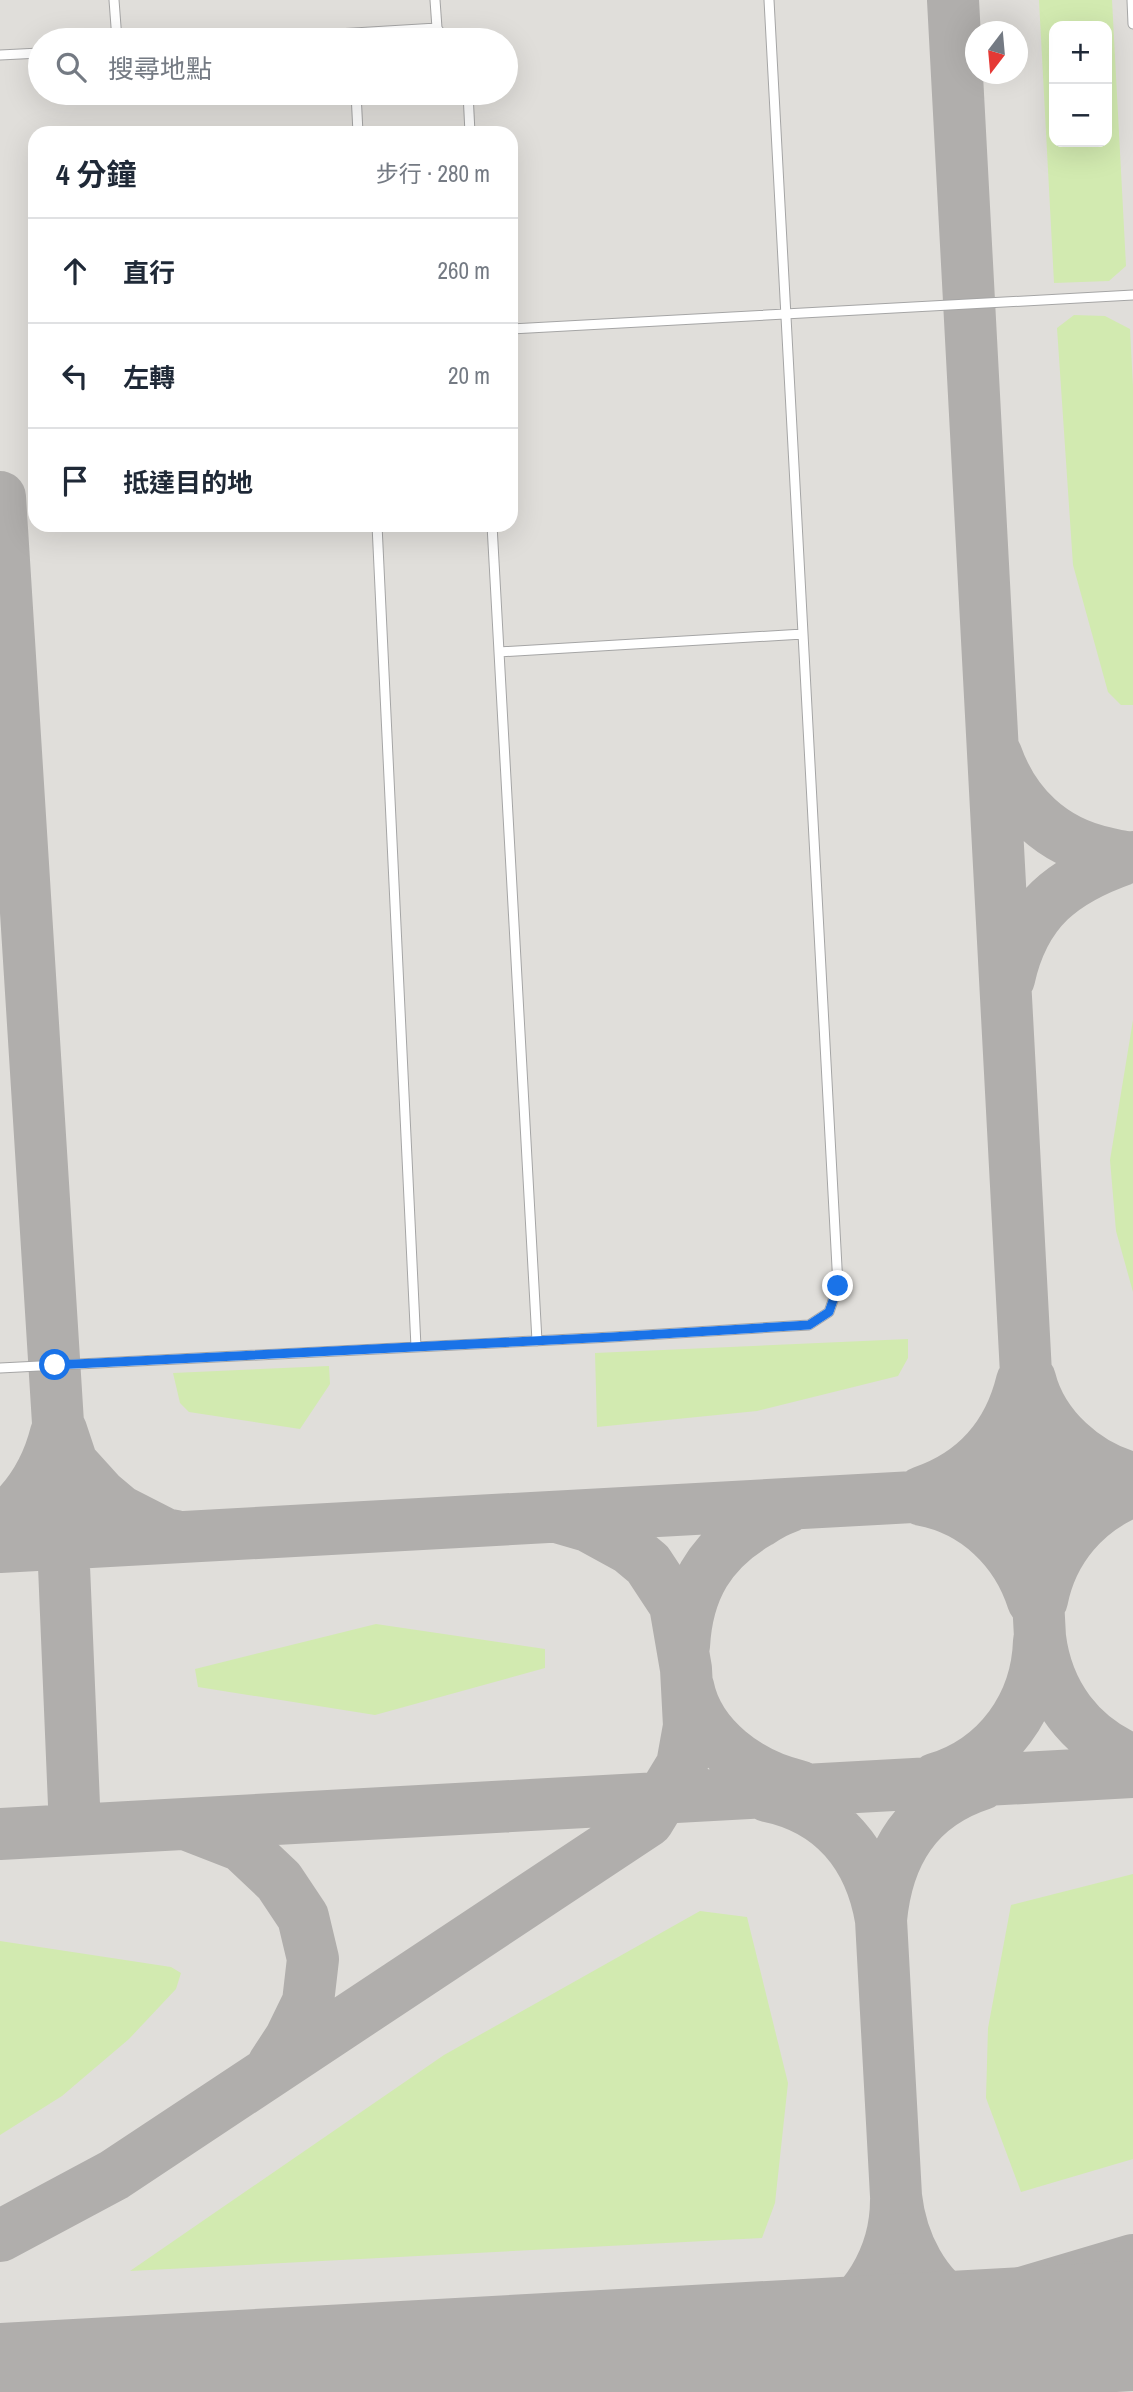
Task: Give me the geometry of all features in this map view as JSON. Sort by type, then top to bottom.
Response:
[{"type":"lane","points":[[114,0],[116,28]]},
{"type":"lane","points":[[435,0],[437,28]]},
{"type":"lane","points":[[0,1368],[416,1348],[809,1325],[829,1312],[838,1286],[769,0]]},
{"type":"lane","points":[[1132,0],[1133,24]]},
{"type":"lane","points":[[0,55],[28,53]]},
{"type":"lane","points":[[357,105],[358,126]]},
{"type":"lane","points":[[469,105],[470,126]]},
{"type":"lane","points":[[518,329],[1133,295]]},
{"type":"lane","points":[[377,532],[416,1348]]},
{"type":"lane","points":[[492,532],[537,1341]]},
{"type":"lane","points":[[499,652],[803,634]]},
{"type":"shaded area","points":[[0,0],[1133,0],[1133,2392],[0,2392]]},
{"type":"green space","points":[[1039,0],[1112,0],[1126,266],[1109,281],[1054,283]]},
{"type":"green space","points":[[1074,315],[1105,316],[1130,329],[1133,387],[1133,705],[1121,705],[1108,692],[1073,565],[1057,328]]},
{"type":"green space","points":[[1133,1020],[1133,1292],[1116,1231],[1110,1160]]},
{"type":"green space","points":[[908,1339],[908,1358],[898,1376],[757,1411],[597,1427],[595,1353]]},
{"type":"green space","points":[[329,1366],[330,1384],[300,1429],[189,1412],[180,1403],[173,1373]]},
{"type":"green space","points":[[376,1624],[545,1649],[545,1668],[375,1715],[198,1687],[195,1669]]},
{"type":"green space","points":[[1133,1874],[1133,2159],[1021,2192],[986,2098],[988,2028],[1011,1905]]},
{"type":"green space","points":[[700,1911],[747,1917],[788,2083],[775,2203],[762,2238],[130,2271],[444,2055]]},
{"type":"green space","points":[[0,1941],[171,1967],[181,1973],[176,1989],[129,2039],[62,2096],[0,2135]]},
{"type":"taxiway","points":[[953,0],[1040,1637],[1050,1677],[1069,1712],[1097,1740],[1133,1760]]},
{"type":"taxiway","points":[[0,497],[58,1423],[75,1829]]},
{"type":"taxiway","points":[[996,754],[1024,805],[1052,830],[1087,848],[1133,857]]},
{"type":"taxiway","points":[[1009,979],[1025,934],[1036,916],[1050,901],[1084,876],[1127,858]]},
{"type":"taxiway","points":[[1030,1379],[1045,1413],[1068,1442],[1099,1464],[1133,1478]]},
{"type":"taxiway","points":[[922,1492],[958,1475],[987,1450],[1008,1419],[1022,1381]]},
{"type":"taxiway","points":[[61,1430],[72,1463],[101,1495],[120,1511],[165,1534],[176,1536]]},
{"type":"taxiway","points":[[0,1522],[20,1503],[36,1482],[48,1459],[56,1433]]},
{"type":"taxiway","points":[[0,1547],[1133,1485]]},
{"type":"taxiway","points":[[1042,1600],[1054,1564],[1074,1534],[1100,1509],[1133,1491]]},
{"type":"taxiway","points":[[922,1500],[960,1513],[992,1535],[1016,1565],[1033,1601]]},
{"type":"taxiway","points":[[684,1646],[690,1607],[704,1573],[727,1545],[742,1533],[769,1515],[788,1507]]},
{"type":"taxiway","points":[[0,2236],[114,2175],[648,1821],[682,1765],[689,1726],[686,1669],[675,1605],[648,1564],[630,1549],[588,1526],[557,1517]]},
{"type":"taxiway","points":[[935,1779],[978,1758],[1010,1727],[1031,1687],[1037,1665],[1039,1641]]},
{"type":"taxiway","points":[[688,1686],[703,1722],[729,1751],[762,1773],[799,1786]]},
{"type":"taxiway","points":[[0,1834],[1133,1772]]},
{"type":"taxiway","points":[[881,1920],[890,1874],[909,1835],[940,1805],[959,1793],[982,1784]]},
{"type":"taxiway","points":[[767,1796],[790,1802],[829,1824],[857,1856],[876,1897],[881,1920],[896,2196],[903,2230],[917,2263],[938,2290],[966,2311],[1010,2326],[1055,2331]]},
{"type":"taxiway","points":[[188,1825],[242,1846],[279,1881],[303,1917],[313,1959],[308,2002],[290,2039],[273,2065]]},
{"type":"taxiway","points":[[680,2392],[709,2370],[730,2359],[811,2333],[830,2324],[847,2311],[862,2296],[883,2261],[895,2221],[896,2200]]},
{"type":"taxiway","points":[[766,2345],[964,2310],[1133,2260]]},
{"type":"runway","points":[[0,2388],[1133,2326]]},
{"type":"route","points":[[55,1365],[809,1325],[829,1312],[838,1286]]}]
